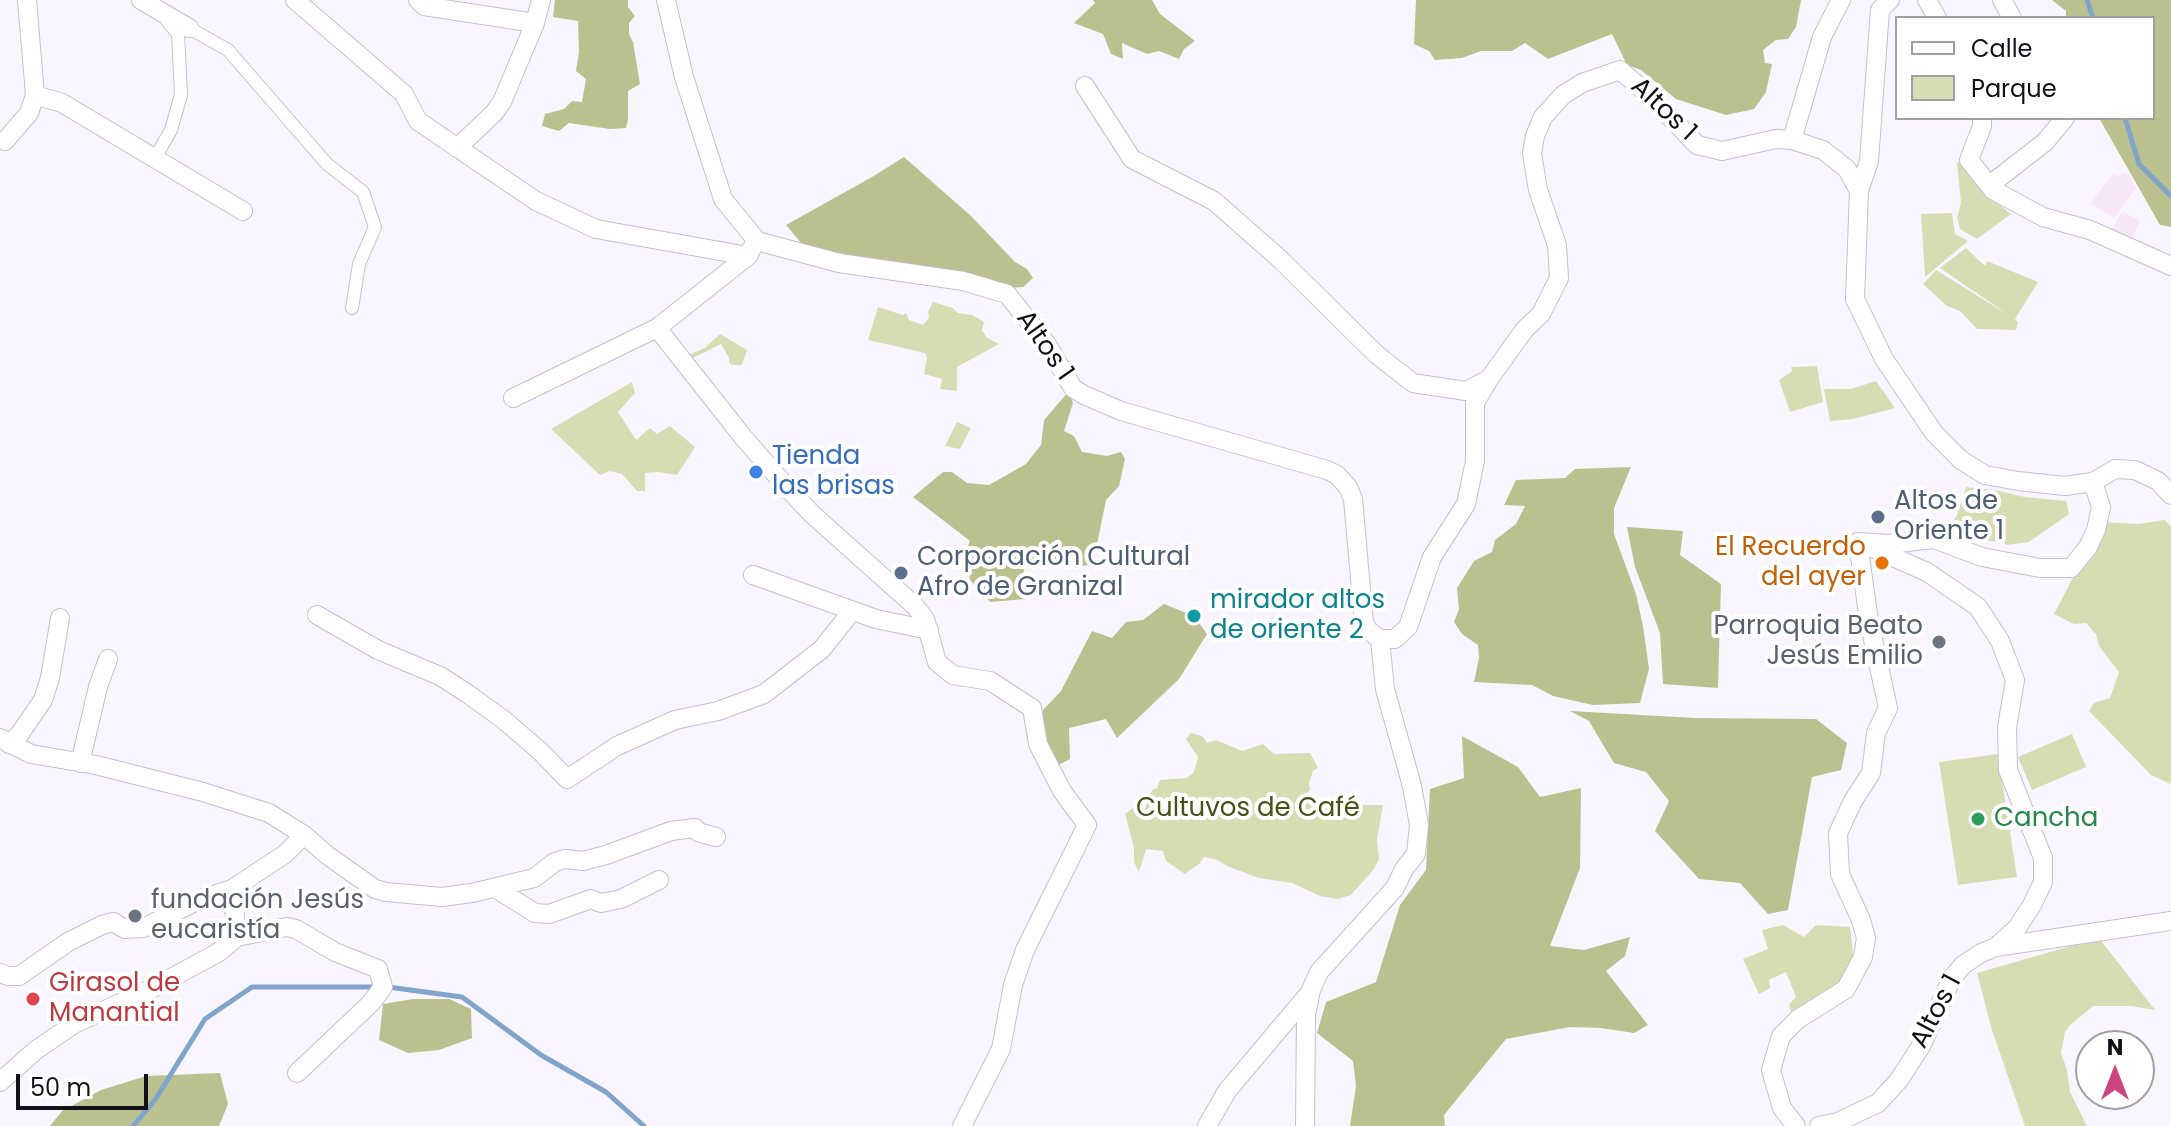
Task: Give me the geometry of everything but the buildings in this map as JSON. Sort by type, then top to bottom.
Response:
[{"type":"street","points":[[5,141],[29,113],[35,95],[27,0]]},
{"type":"street","name":"Altos 1","points":[[295,0],[404,94],[418,121],[536,201],[596,229],[752,248],[963,281],[1007,294],[1046,343],[1073,388],[1084,395],[1121,411],[1337,475],[1353,499],[1364,623],[1380,639],[1395,639],[1408,627],[1432,557],[1466,504],[1475,461],[1475,403],[1525,329],[1541,314],[1559,278],[1557,245],[1538,190],[1532,153],[1543,117],[1563,95],[1582,83],[1620,70],[1697,145],[1722,151],[1776,139],[1792,140],[1823,150],[1836,158],[1847,169],[1859,191]]},
{"type":"street","points":[[418,0],[424,6],[535,23]]},
{"type":"street","points":[[457,148],[502,102],[535,23],[541,0]]},
{"type":"street","points":[[1792,140],[1822,37],[1841,0]]},
{"type":"street","points":[[1890,0],[1880,10],[1869,161],[1859,191],[1855,299],[1884,359],[1934,433],[1961,460],[1985,475],[2065,486],[2093,482],[2115,469],[2135,470],[2158,481],[2171,495]]},
{"type":"street","points":[[513,398],[657,328],[752,248],[723,199],[684,77],[666,1]]},
{"type":"street","points":[[149,5],[178,34],[181,95],[171,130],[155,158]]},
{"type":"street","points":[[149,5],[228,50],[327,164],[363,192],[375,227],[359,264],[352,308]]},
{"type":"street","points":[[1085,86],[1132,159],[1214,201],[1281,260],[1376,354],[1413,383],[1466,391],[1489,379]]},
{"type":"street","points":[[35,95],[62,103],[243,211]]},
{"type":"street","points":[[1981,120],[1969,160],[1993,190],[2043,217],[2090,230],[2171,266]]},
{"type":"street","points":[[1991,184],[2045,142],[2063,120]]},
{"type":"street","points":[[657,328],[791,492],[915,606],[925,619],[937,662],[953,675],[990,681],[1032,708],[1038,744],[1062,791],[1087,825],[1025,950],[1013,985],[1001,1049],[962,1126]]},
{"type":"street","points":[[1858,542],[1889,544],[1934,539],[1982,557],[2040,568],[2071,568],[2088,547],[2096,530],[2101,507],[2093,482]]},
{"type":"street","points":[[1858,542],[1927,572],[1978,607],[2000,641],[2015,680],[2007,727],[2008,770],[2043,858],[2043,882],[2017,928],[1996,947]]},
{"type":"street","points":[[1796,1126],[1782,1108],[1771,1070],[1781,1036],[1798,1019],[1846,989],[1863,957],[1866,938],[1840,874],[1838,833],[1871,773],[1876,733],[1888,708],[1869,621],[1858,542]]},
{"type":"street","points":[[753,575],[876,619],[929,630]]},
{"type":"street","points":[[317,615],[378,650],[440,676],[468,694],[504,720],[567,779],[617,746],[675,720],[718,711],[764,694],[822,649],[852,611]]},
{"type":"street","points":[[4,741],[19,735],[43,700],[60,618]]},
{"type":"street","points":[[1305,1126],[1306,1015],[1311,990],[1319,972],[1395,888],[1416,854],[1419,825],[1412,786],[1385,689],[1380,639]]},
{"type":"street","points":[[80,763],[108,659]]},
{"type":"street","points":[[4,741],[31,754],[249,805],[269,813],[304,835],[375,889],[442,897],[534,878],[555,862],[565,859],[583,861],[606,855],[671,831],[695,828],[698,832],[716,837]]},
{"type":"street","points":[[0,973],[19,976],[68,942],[102,925],[113,922],[125,929],[143,928],[201,899],[232,889],[285,854],[304,835]]},
{"type":"street","points":[[495,888],[535,913],[549,914],[591,899],[601,903],[621,899],[659,880]]},
{"type":"street","points":[[232,889],[237,937]]},
{"type":"street","name":"Altos 1","points":[[1819,1126],[1838,1122],[1878,1103],[1899,1080],[1921,1046],[1952,978],[1963,965],[1996,947],[2171,921]]},
{"type":"street","points":[[0,1082],[36,1050],[74,1024],[189,970],[237,937],[287,927],[335,952],[378,969],[383,987],[371,1003],[297,1073]]},
{"type":"street","points":[[1207,1126],[1227,1091],[1311,990]]},
{"type":"shaded area","points":[[2128,172],[2136,188],[2114,218],[2090,203],[2114,173],[2119,176]]},
{"type":"shaded area","points":[[2122,211],[2140,221],[2132,238],[2112,229]]},
{"type":"green space","points":[[555,0],[628,0],[628,7],[635,16],[629,23],[629,34],[640,84],[628,91],[626,128],[569,123],[559,131],[542,126],[545,114],[564,109],[572,101],[582,102],[586,79],[576,71],[578,21],[553,17]]},
{"type":"green space","points":[[1093,0],[1152,0],[1160,14],[1195,41],[1184,49],[1179,59],[1159,51],[1147,54],[1122,43],[1123,59],[1111,54],[1103,34],[1074,23],[1095,3]]},
{"type":"green space","points":[[1416,0],[1801,0],[1796,27],[1788,39],[1776,40],[1763,50],[1765,63],[1772,64],[1766,92],[1754,109],[1726,115],[1676,99],[1641,70],[1627,65],[1612,34],[1548,59],[1525,43],[1512,51],[1481,51],[1462,58],[1435,60],[1429,51],[1414,44]]},
{"type":"green space","points":[[2052,0],[2171,0],[2171,227],[2160,225],[2100,120],[2155,120],[2155,16],[2066,16],[2066,11]]},
{"type":"green space","points":[[904,157],[971,216],[1033,278],[1023,287],[1005,288],[803,245],[786,225]]},
{"type":"green space","points":[[1957,162],[1966,164],[1981,189],[2011,214],[1977,239],[1960,229],[1957,218],[1961,203]]},
{"type":"green space","points":[[1952,213],[1955,234],[1968,241],[1925,277],[1921,214]]},
{"type":"green space","points":[[1966,248],[1985,266],[1987,261],[2038,282],[2015,319],[2018,322],[2016,330],[1977,329],[1960,311],[1947,306],[1923,284],[1936,270],[2010,316],[1940,268]]},
{"type":"green space","points":[[933,302],[984,322],[982,330],[987,338],[999,344],[957,367],[957,391],[940,389],[942,379],[924,374],[925,353],[868,340],[878,307],[903,315],[906,313],[909,320],[923,325],[929,318],[928,312]]},
{"type":"green space","points":[[720,334],[747,350],[742,365],[729,362],[721,344],[691,359],[688,355],[705,348]]},
{"type":"green space","points":[[1817,366],[1823,402],[1790,412],[1779,380],[1792,371],[1791,367]]},
{"type":"green space","points":[[1876,381],[1895,408],[1853,419],[1830,421],[1824,389],[1851,389]]},
{"type":"green space","points":[[632,382],[635,393],[618,412],[636,440],[650,428],[657,434],[670,426],[695,447],[677,475],[645,473],[645,491],[637,491],[622,474],[610,471],[600,475],[551,429]]},
{"type":"green space","points":[[1069,391],[1073,403],[1064,431],[1074,436],[1082,452],[1107,456],[1121,452],[1125,459],[1119,486],[1106,500],[1093,564],[1077,567],[1039,556],[1026,562],[1023,574],[1033,587],[1026,599],[990,602],[970,580],[965,554],[970,541],[913,497],[943,472],[952,472],[967,483],[989,485],[1026,464],[1041,445],[1044,420]]},
{"type":"green space","points":[[957,422],[971,428],[960,449],[945,446]]},
{"type":"green space","points":[[1631,467],[1614,508],[1614,534],[1636,594],[1643,626],[1649,669],[1640,703],[1593,705],[1553,696],[1532,685],[1474,682],[1478,645],[1462,634],[1454,622],[1459,609],[1457,588],[1474,561],[1492,552],[1495,540],[1516,524],[1525,506],[1504,505],[1516,480],[1565,478],[1575,469]]},
{"type":"green space","points":[[1966,487],[2066,501],[2069,514],[2029,542],[2007,545],[1980,540],[1963,545],[1954,540],[1948,529],[1957,515]]},
{"type":"green space","points":[[2165,520],[2171,527],[2171,784],[2151,775],[2089,711],[2094,703],[2110,698],[2119,672],[2086,623],[2074,624],[2054,614],[2102,522],[2138,524]]},
{"type":"green space","points":[[1627,527],[1683,531],[1680,555],[1721,584],[1718,688],[1663,684],[1660,633],[1635,567]]},
{"type":"green space","points":[[1164,604],[1194,616],[1207,634],[1179,679],[1117,738],[1106,719],[1069,728],[1070,759],[1058,765],[1041,728],[1043,710],[1061,691],[1092,631],[1112,638],[1126,622],[1143,620]]},
{"type":"green space","points":[[1570,711],[1695,718],[1816,719],[1847,743],[1841,770],[1812,777],[1788,910],[1768,914],[1740,883],[1699,879],[1655,831],[1669,801],[1646,772],[1614,763],[1589,721]]},
{"type":"green space","name":"Cultuvos de Café","points":[[1191,733],[1202,736],[1207,743],[1216,740],[1242,751],[1263,744],[1274,754],[1310,753],[1318,768],[1313,771],[1310,790],[1305,795],[1318,810],[1333,802],[1383,805],[1377,839],[1379,859],[1374,869],[1351,895],[1338,899],[1320,896],[1292,883],[1259,878],[1204,857],[1185,874],[1166,861],[1163,851],[1146,849],[1139,872],[1134,862],[1134,848],[1125,814],[1133,808],[1145,808],[1160,780],[1187,778],[1194,772],[1198,757],[1186,739]]},
{"type":"green space","points":[[2072,734],[2086,767],[2032,790],[2018,757]]},
{"type":"green space","points":[[1462,736],[1518,767],[1540,797],[1581,788],[1580,868],[1550,946],[1584,950],[1630,937],[1625,956],[1606,971],[1648,1025],[1634,1033],[1570,1027],[1506,1039],[1444,1115],[1445,1126],[1350,1126],[1356,1086],[1353,1061],[1317,1033],[1326,1002],[1376,982],[1400,905],[1426,870],[1430,789],[1464,778]]},
{"type":"green space","name":"Cancha","points":[[1998,754],[2017,877],[1958,885],[1939,762]]},
{"type":"green space","points":[[1783,925],[1804,937],[1816,925],[1850,927],[1854,962],[1835,990],[1791,1012],[1789,1004],[1796,997],[1786,972],[1769,980],[1770,988],[1759,994],[1743,959],[1768,949],[1762,930]]},
{"type":"green space","points":[[2099,938],[2155,1010],[2131,1006],[2093,1006],[2065,1032],[2061,1053],[2070,1092],[2075,1110],[2079,1110],[2087,1126],[2025,1126],[1992,1030],[1977,973]]},
{"type":"green space","points":[[413,999],[449,999],[471,1009],[472,1038],[439,1050],[408,1053],[379,1040],[383,1004]]},
{"type":"green space","points":[[220,1073],[228,1104],[219,1126],[50,1126],[62,1111],[101,1090],[146,1076]]},
{"type":"waterway","points":[[2087,0],[2092,16]]},
{"type":"waterway","points":[[2126,120],[2139,164],[2171,196]]},
{"type":"waterway","points":[[133,1126],[155,1100],[205,1019],[252,987],[378,987]]},
{"type":"waterway","points":[[388,987],[462,997],[541,1055],[606,1092],[644,1126]]},
{"type":"place","name":"Tienda las brisas","points":[[756,472]]},
{"type":"place","name":"Altos de Oriente 1","points":[[1878,517]]},
{"type":"place","name":"El Recuerdo del ayer","points":[[1882,563]]},
{"type":"place","name":"Corporación Cultural Afro de Granizal","points":[[901,573]]},
{"type":"place","name":"mirador altos de oriente 2","points":[[1194,616]]},
{"type":"place","name":"Parroquia Beato Jesús Emilio","points":[[1939,642]]},
{"type":"place","name":"Cancha","points":[[1978,819]]},
{"type":"place","name":"fundación Jesús eucaristía","points":[[135,916]]},
{"type":"place","name":"Girasol de Manantial","points":[[33,999]]}]
